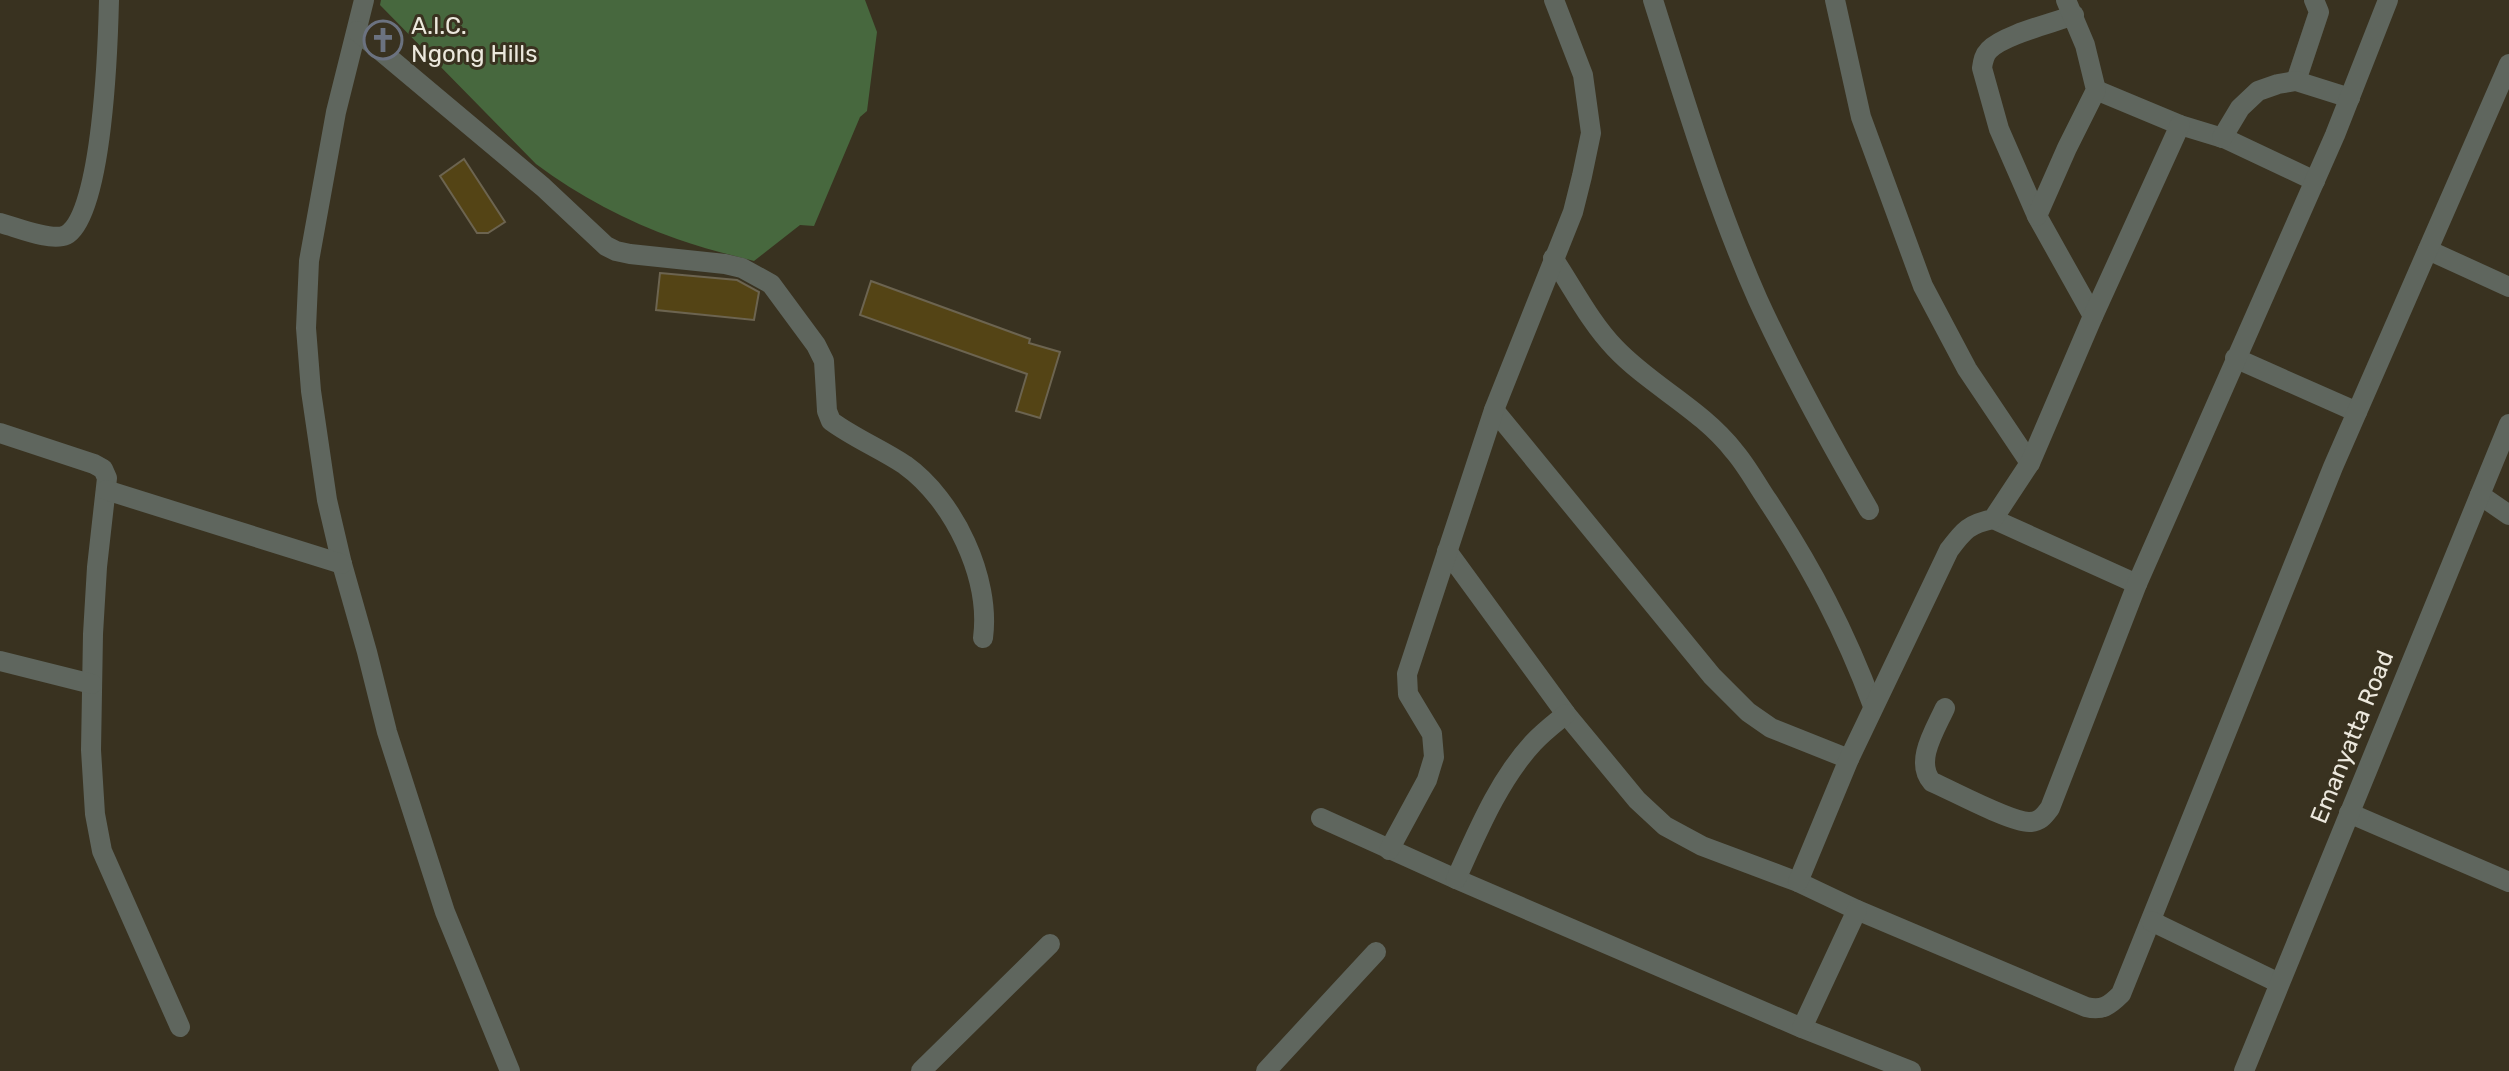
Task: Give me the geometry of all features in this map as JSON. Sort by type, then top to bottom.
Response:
[{"type":"street","points":[[0,223],[52,238],[67,234],[79,221],[88,200],[103,117],[109,0]]},
{"type":"street","points":[[364,0],[336,112],[309,261],[306,328],[311,391],[327,500],[342,564],[410,808],[445,912],[510,1071]]},
{"type":"street","points":[[1389,850],[1427,780],[1434,757],[1432,734],[1408,694],[1407,674],[1494,410],[1573,212],[1591,133],[1583,75],[1554,0]]},
{"type":"street","points":[[1653,0],[1712,183],[1758,299],[1815,416],[1869,510]]},
{"type":"street","points":[[1835,0],[1861,117],[1923,286],[1967,369],[2030,463]]},
{"type":"street","points":[[2296,81],[2319,12],[2314,0]]},
{"type":"street","points":[[1945,708],[1929,745],[1924,766],[1932,782],[2017,820],[2032,822],[2042,819],[2050,808],[2137,584],[2315,181],[2388,0]]},
{"type":"street","points":[[2037,216],[2096,90],[2085,45],[2070,8],[1989,49],[1983,58],[1982,68],[1999,129],[2037,216],[2093,316]]},
{"type":"street","points":[[357,31],[543,187],[606,246],[630,254],[742,268],[771,284],[816,345],[824,361],[827,411],[831,421],[907,467],[937,495],[979,573],[986,617],[983,638]]},
{"type":"street","points":[[1447,551],[1566,714],[1637,800],[1665,826],[1702,846],[1798,882],[1857,910],[2099,1010],[2121,994],[2357,412],[2509,64]]},
{"type":"street","points":[[2222,138],[2240,108],[2258,91],[2296,81],[2350,98]]},
{"type":"street","points":[[2096,90],[2180,125],[2222,138],[2315,181]]},
{"type":"street","points":[[1993,519],[2030,463],[2180,125]]},
{"type":"street","points":[[2428,250],[2509,287]]},
{"type":"street","points":[[1553,258],[1615,348],[1706,421],[1734,451],[1823,590],[1853,652],[1873,706]]},
{"type":"street","points":[[2235,358],[2357,412]]},
{"type":"street","points":[[1494,410],[1712,676],[1748,712],[1771,728],[1849,759]]},
{"type":"street","name":"Emanyatta Road","points":[[2244,1071],[2509,424]]},
{"type":"street","points":[[0,433],[94,464],[103,469],[107,478],[97,567],[92,684],[91,750],[95,814],[102,851],[180,1027]]},
{"type":"street","points":[[106,490],[342,564]]},
{"type":"street","points":[[2480,495],[2509,515]]},
{"type":"street","points":[[1798,882],[1873,706],[1949,550],[1963,531],[1975,523],[1993,519],[2137,584]]},
{"type":"street","points":[[0,661],[92,684]]},
{"type":"street","points":[[1456,879],[1507,779],[1532,744],[1566,714]]},
{"type":"street","points":[[2349,813],[2509,882]]},
{"type":"street","points":[[1321,818],[1802,1028],[1911,1071]]},
{"type":"street","points":[[1802,1028],[1857,910]]},
{"type":"street","points":[[2151,921],[2279,983]]},
{"type":"street","points":[[921,1071],[1050,944]]},
{"type":"street","points":[[1266,1071],[1376,952]]},
{"type":"green space","points":[[381,0],[865,0],[877,32],[867,111],[860,117],[814,226],[800,225],[754,261],[686,242],[640,224],[552,176],[536,164],[380,5]]},
{"type":"building","points":[[464,159],[505,222],[488,233],[477,233],[440,176]]},
{"type":"building","points":[[660,273],[737,280],[759,292],[754,320],[656,310]]},
{"type":"building","points":[[871,281],[1030,339],[1029,343],[1060,352],[1040,418],[1016,411],[1027,374],[860,315]]},
{"type":"place","name":"A.I.C. Ngong Hills","points":[[383,40]]}]
